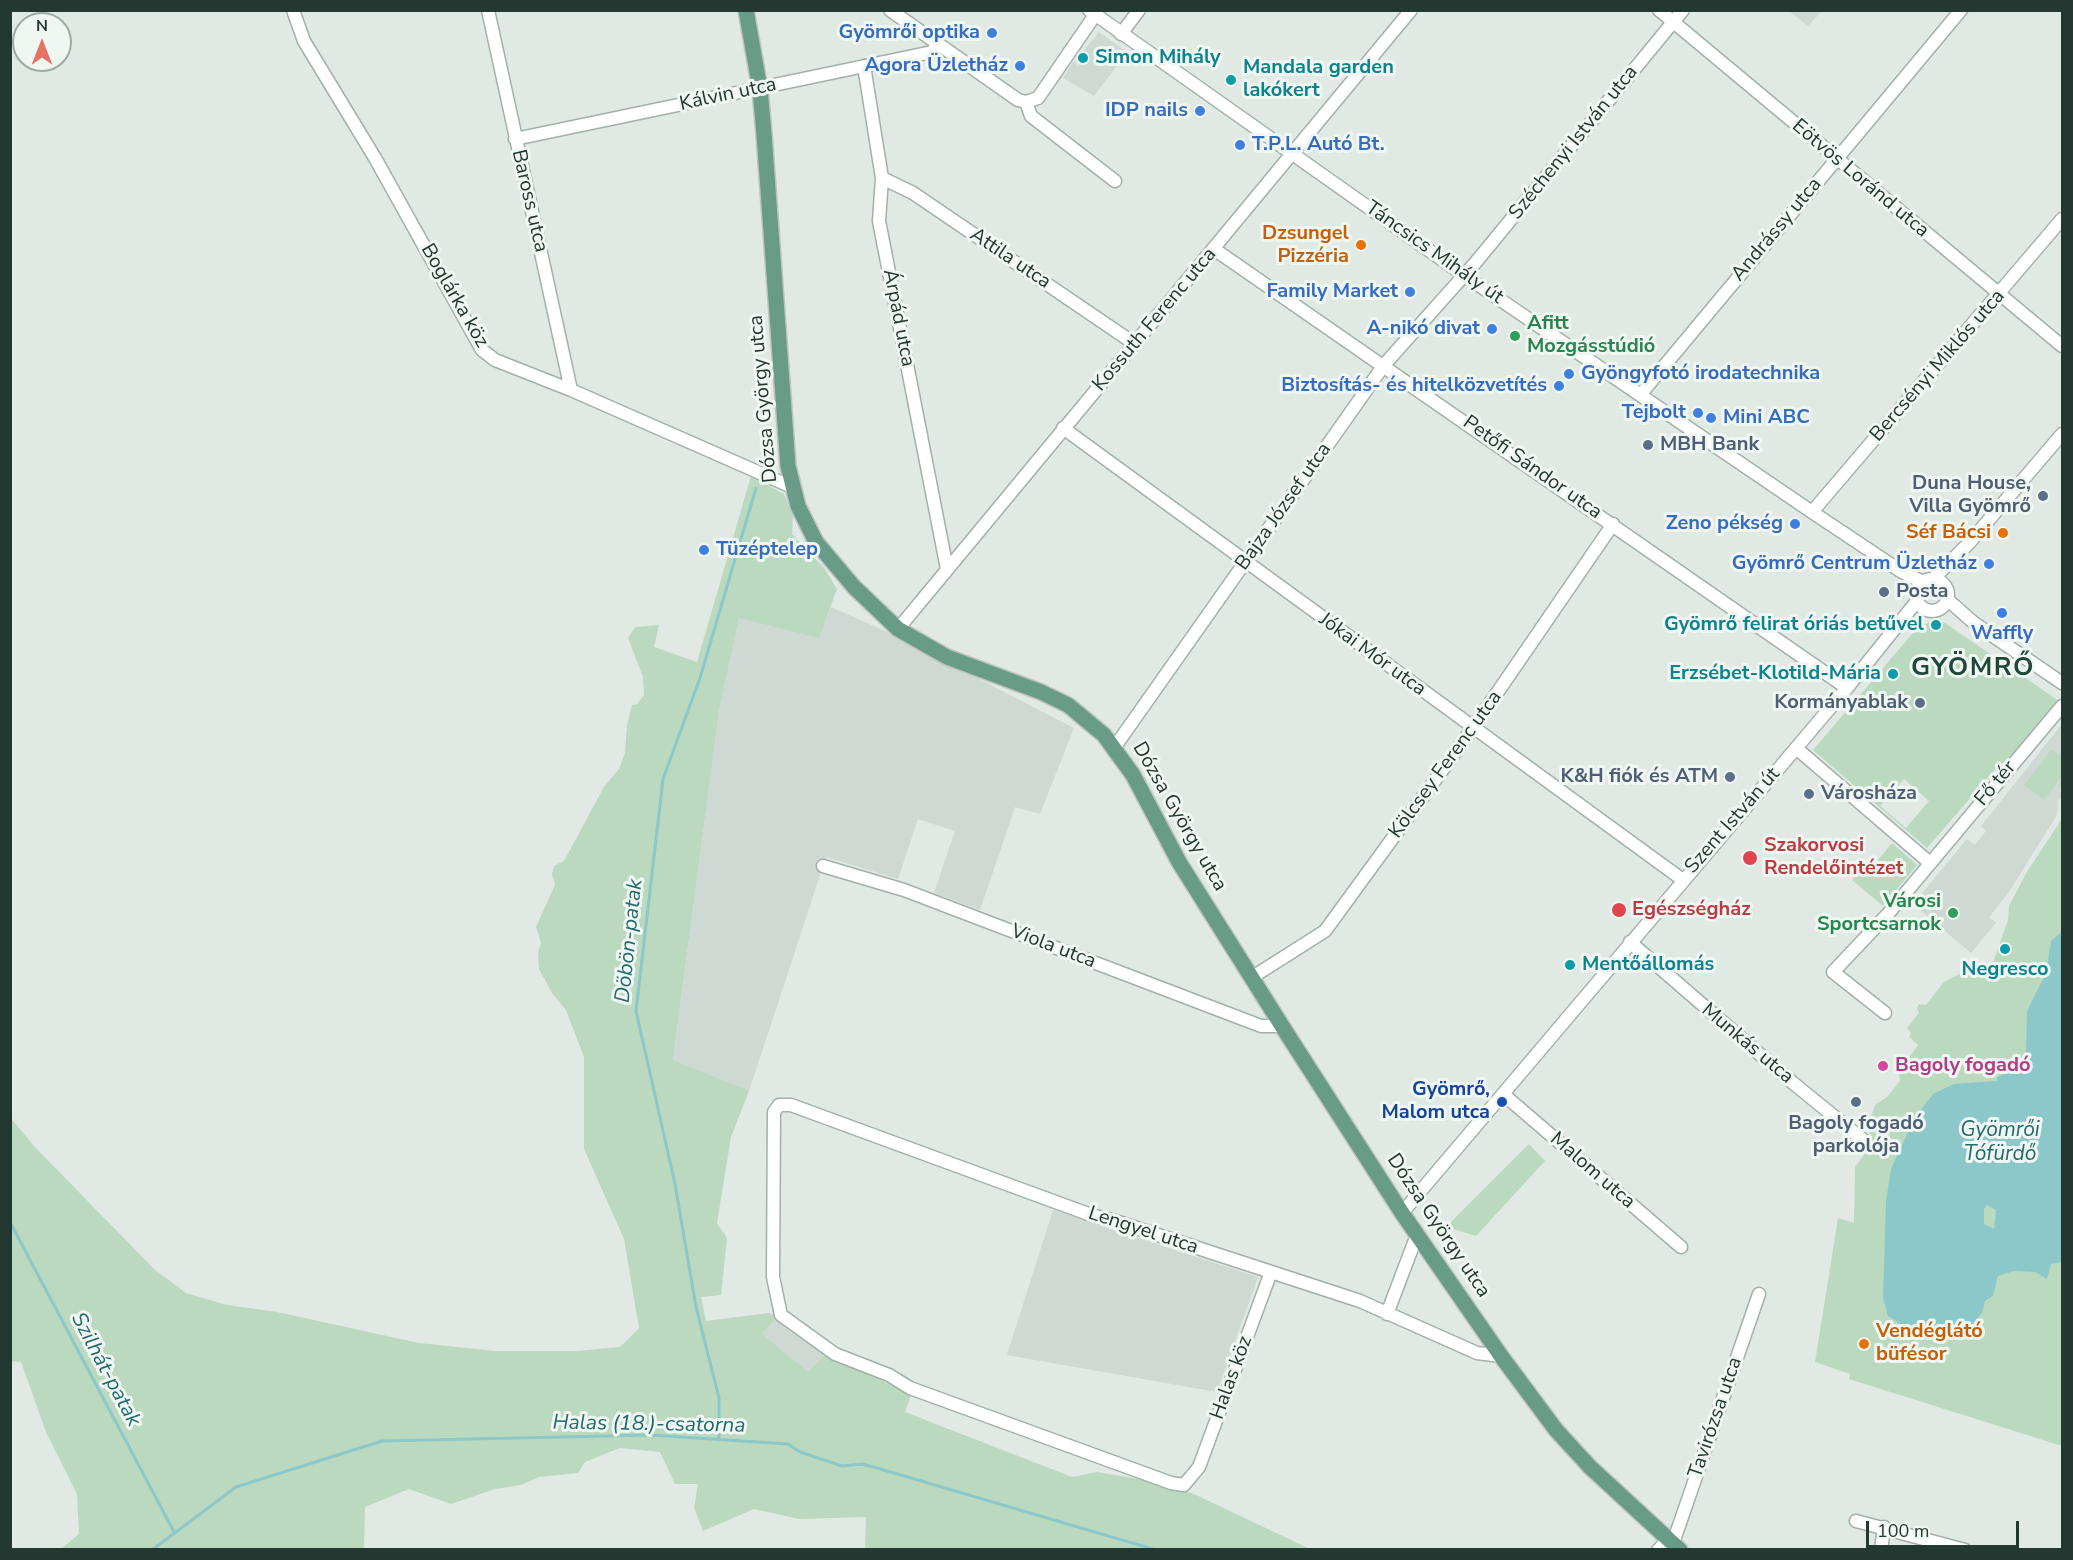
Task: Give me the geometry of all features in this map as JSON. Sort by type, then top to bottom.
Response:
[{"type":"main road","name":"Dózsa György utca","points":[[746,10],[760,89],[785,430],[792,488],[798,506],[816,542],[854,587],[898,629],[947,657],[1041,692],[1068,705],[1090,721],[1114,748],[1133,775],[1179,862],[1251,978],[1402,1213],[1501,1356],[1556,1430],[1583,1460],[1670,1545]]},
{"type":"street","name":"Boglárka köz","points":[[293,10],[304,41],[375,158],[483,350],[495,360],[571,390],[792,488]]},
{"type":"street","name":"Baross utca","points":[[488,10],[571,390]]},
{"type":"street","points":[[890,10],[1018,100],[1026,102],[1038,98],[1092,13]]},
{"type":"street","points":[[910,10],[912,25]]},
{"type":"street","points":[[1121,34],[1139,10]]},
{"type":"street","name":"Kossuth Ferenc utca","points":[[898,629],[1411,10]]},
{"type":"street","name":"Eötvös Loránd utca","points":[[1659,10],[2062,346]]},
{"type":"street","name":"Széchenyi István utca","points":[[1464,274],[1683,10]]},
{"type":"street","name":"Andrássy utca","points":[[1640,395],[1961,10]]},
{"type":"street","name":"Táncsics Mihály út","points":[[1092,13],[1464,274],[1902,572],[1926,595],[1974,623],[2062,683]]},
{"type":"street","name":"Kálvin utca","points":[[515,139],[932,52],[938,44]]},
{"type":"street","name":"Árpád utca","points":[[864,66],[882,177],[879,221],[947,569]]},
{"type":"street","points":[[1026,102],[1031,116],[1115,182]]},
{"type":"street","name":"Attila utca","points":[[882,177],[913,193],[1135,344]]},
{"type":"street","name":"Bercsényi Miklós utca","points":[[1812,512],[2062,219]]},
{"type":"street","name":"Petőfi Sándor utca","points":[[1214,249],[1848,688]]},
{"type":"street","name":"Bajza József utca","points":[[1114,748],[1384,365],[1464,274]]},
{"type":"street","name":"Jókai Mór utca","points":[[1063,428],[1683,880]]},
{"type":"street","name":"Szent István út","points":[[1402,1213],[2062,434]]},
{"type":"street","name":"Kölcsey Ferenc utca","points":[[1251,978],[1325,931],[1473,728],[1613,524]]},
{"type":"street","name":"Szent István út","points":[[1946,585],[1954,559]]},
{"type":"street","points":[[1946,585],[1948,600],[1926,595],[1946,585]]},
{"type":"street","name":"Táncsics Mihály út","points":[[1948,600],[1974,623]]},
{"type":"street","name":"Fő tér","points":[[1885,1013],[1833,972],[1887,915],[2062,706]]},
{"type":"street","points":[[1796,748],[1930,863]]},
{"type":"street","name":"Viola utca","points":[[823,866],[904,890],[1261,1026],[1282,1026]]},
{"type":"street","name":"Munkás utca","points":[[1630,942],[1793,1083],[1867,1143]]},
{"type":"street","name":"Malom utca","points":[[1503,1094],[1681,1247]]},
{"type":"street","name":"Lengyel utca","points":[[1189,1481],[1184,1485],[1171,1483],[934,1399],[889,1375],[835,1354],[781,1315],[773,1277],[773,1132],[774,1112],[778,1105],[785,1103],[1091,1215],[1360,1301],[1477,1353],[1501,1356]]},
{"type":"street","points":[[1387,1314],[1417,1235]]},
{"type":"street","name":"Halas köz","points":[[1189,1481],[1199,1467],[1271,1272]]},
{"type":"street","name":"Tavirózsa utca","points":[[1670,1545],[1759,1294]]},
{"type":"street","points":[[1856,1521],[1965,1550]]},
{"type":"street","points":[[1881,1550],[1884,1527]]},
{"type":"shaded area","points":[[1789,11],[1822,11],[1808,26]]},
{"type":"shaded area","points":[[1099,32],[1127,52],[1094,96],[1063,78],[1074,61],[1078,66],[1083,56],[1081,54]]},
{"type":"shaded area","points":[[831,607],[894,635],[1074,728],[1040,814],[1015,807],[980,910],[934,893],[955,831],[918,819],[898,879],[826,857],[749,1091],[673,1061],[719,712],[739,618],[818,637]]},
{"type":"shaded area","points":[[2062,724],[2062,785],[2060,789],[2062,798],[2058,800],[2057,815],[2007,895],[1989,917],[1996,923],[1971,953],[1913,904],[1967,839],[1975,845],[1986,831],[1981,826]]},
{"type":"shaded area","points":[[1053,1210],[1258,1277],[1217,1392],[1007,1355]]},
{"type":"shaded area","points":[[778,1316],[828,1352],[808,1373],[762,1334]]},
{"type":"green space","points":[[751,476],[784,494],[793,516],[792,534],[825,569],[837,589],[819,638],[739,618],[719,712],[673,1060],[749,1091],[731,1137],[717,1223],[727,1238],[721,1295],[701,1297],[706,1321],[769,1313],[778,1316],[762,1334],[808,1372],[828,1352],[911,1395],[905,1412],[1072,1477],[1097,1472],[1138,1479],[1194,1494],[1310,1549],[865,1549],[866,1517],[799,1519],[754,1509],[703,1531],[694,1508],[698,1484],[675,1484],[660,1452],[620,1448],[585,1462],[578,1473],[539,1477],[521,1485],[495,1489],[451,1504],[409,1489],[365,1507],[364,1548],[359,1549],[61,1549],[79,1534],[77,1494],[46,1432],[21,1362],[11,1361],[10,1117],[34,1146],[154,1269],[186,1293],[227,1305],[277,1312],[419,1343],[495,1351],[577,1351],[620,1347],[639,1328],[624,1239],[584,1149],[584,1057],[566,1010],[552,993],[539,969],[538,953],[541,943],[536,927],[555,885],[552,874],[554,866],[564,861],[604,787],[619,769],[625,753],[627,725],[632,705],[637,704],[644,695],[643,677],[628,638],[635,627],[659,625],[654,647],[697,662]]},
{"type":"green space","points":[[1934,621],[1945,623],[2059,701],[2003,770],[1998,766],[1927,848],[1813,750],[1918,627]],"holes":[[[1904,779],[1929,801],[1906,828],[1880,806]]]},
{"type":"green space","points":[[2052,749],[2062,757],[2062,776],[2044,800],[2024,785]]},
{"type":"green space","points":[[2062,819],[2062,1446],[1849,1379],[1850,1374],[1815,1362],[1838,1218],[1854,1223],[1855,1167],[1864,1155],[1871,1136],[1868,1127],[1875,1105],[1887,1097],[1900,1081],[1899,1072],[1918,1045],[1909,1037],[1911,1033],[1907,1028],[1919,1013],[1917,1008],[1919,1004],[1926,1005],[1944,982],[1977,965],[1989,974],[2008,920],[2009,906],[2028,870]]},
{"type":"green space","points":[[1892,843],[1917,865],[1883,906],[1852,880],[1867,861],[1873,866]]},
{"type":"green space","points":[[1529,1144],[1545,1161],[1476,1236],[1446,1227]]},
{"type":"water","name":"Gyömrői Tófürdő","points":[[2062,932],[2062,1262],[2051,1264],[2047,1279],[2035,1272],[2014,1271],[1998,1276],[1993,1296],[1985,1301],[1982,1313],[1963,1337],[1945,1339],[1917,1335],[1888,1316],[1883,1298],[1886,1201],[1891,1169],[1914,1119],[1933,1094],[1954,1084],[1997,1081],[1997,1077],[2019,1068],[2023,1063],[2026,1054],[2027,1011],[2046,973],[2051,941]],"holes":[[[1987,1205],[1996,1210],[1994,1229],[1984,1224],[1984,1209]]]},
{"type":"waterway","name":"Döbön-patak","points":[[719,1439],[719,1398],[696,1307],[675,1184],[636,1011],[663,779],[700,678],[756,488]]},
{"type":"waterway","name":"Szilhát-patak","points":[[10,1222],[174,1532]]},
{"type":"waterway","name":"Halas (18.)-csatorna","points":[[152,1550],[236,1487],[382,1441],[651,1435],[788,1444],[800,1452],[842,1466],[862,1464],[877,1468],[1156,1550]]},
{"type":"place","name":"Gyömrői optika","points":[[992,33]]},
{"type":"place","name":"Simon Mihály","points":[[1083,58]]},
{"type":"place","name":"Agora Üzletház","points":[[1020,66]]},
{"type":"place","name":"Mandala garden lakókert","points":[[1231,80]]},
{"type":"place","name":"IDP nails","points":[[1200,111]]},
{"type":"place","name":"T.P.L. Autó Bt.","points":[[1240,145]]},
{"type":"place","name":"Dzsungel Pizzéria","points":[[1361,245]]},
{"type":"place","name":"Family Market","points":[[1410,292]]},
{"type":"place","name":"A-nikó divat","points":[[1492,329]]},
{"type":"place","name":"Afitt Mozgásstúdió","points":[[1515,336]]},
{"type":"place","name":"Gyöngyfotó irodatechnika","points":[[1569,374]]},
{"type":"place","name":"Biztosítás- és hitelközvetítés","points":[[1559,386]]},
{"type":"place","name":"Tejbolt","points":[[1698,413]]},
{"type":"place","name":"Mini ABC","points":[[1711,418]]},
{"type":"place","name":"MBH Bank","points":[[1648,445]]},
{"type":"place","name":"Duna House, Villa Gyömrő","points":[[2043,496]]},
{"type":"place","name":"Zeno pékség","points":[[1795,524]]},
{"type":"place","name":"Séf Bácsi","points":[[2003,533]]},
{"type":"place","name":"Tüzéptelep","points":[[704,550]]},
{"type":"place","name":"Gyömrő Centrum Üzletház","points":[[1989,564]]},
{"type":"place","name":"Posta","points":[[1884,592]]},
{"type":"place","name":"Waffly","points":[[2002,613]]},
{"type":"place","name":"Gyömrő felirat óriás betűvel","points":[[1936,625]]},
{"type":"place","name":"Erzsébet-Klotild-Mária","points":[[1893,674]]},
{"type":"place","name":"Kormányablak","points":[[1920,703]]},
{"type":"place","name":"K&H fiók és ATM","points":[[1730,777]]},
{"type":"place","name":"Városháza","points":[[1809,794]]},
{"type":"place","name":"Szakorvosi Rendelőintézet","points":[[1750,858]]},
{"type":"place","name":"Egészségház","points":[[1619,910]]},
{"type":"place","name":"Városi Sportcsarnok","points":[[1953,913]]},
{"type":"place","name":"Negresco","points":[[2005,949]]},
{"type":"place","name":"Mentőállomás","points":[[1570,965]]},
{"type":"place","name":"Bagoly fogadó","points":[[1883,1066]]},
{"type":"place","name":"Gyömrő, Malom utca","points":[[1502,1102]]},
{"type":"place","name":"Bagoly fogadó parkolója","points":[[1856,1102]]},
{"type":"place","name":"Vendéglátó büfésor","points":[[1864,1344]]},
{"type":"district","name":"GYÖMRŐ","points":[[1973,669]]}]
